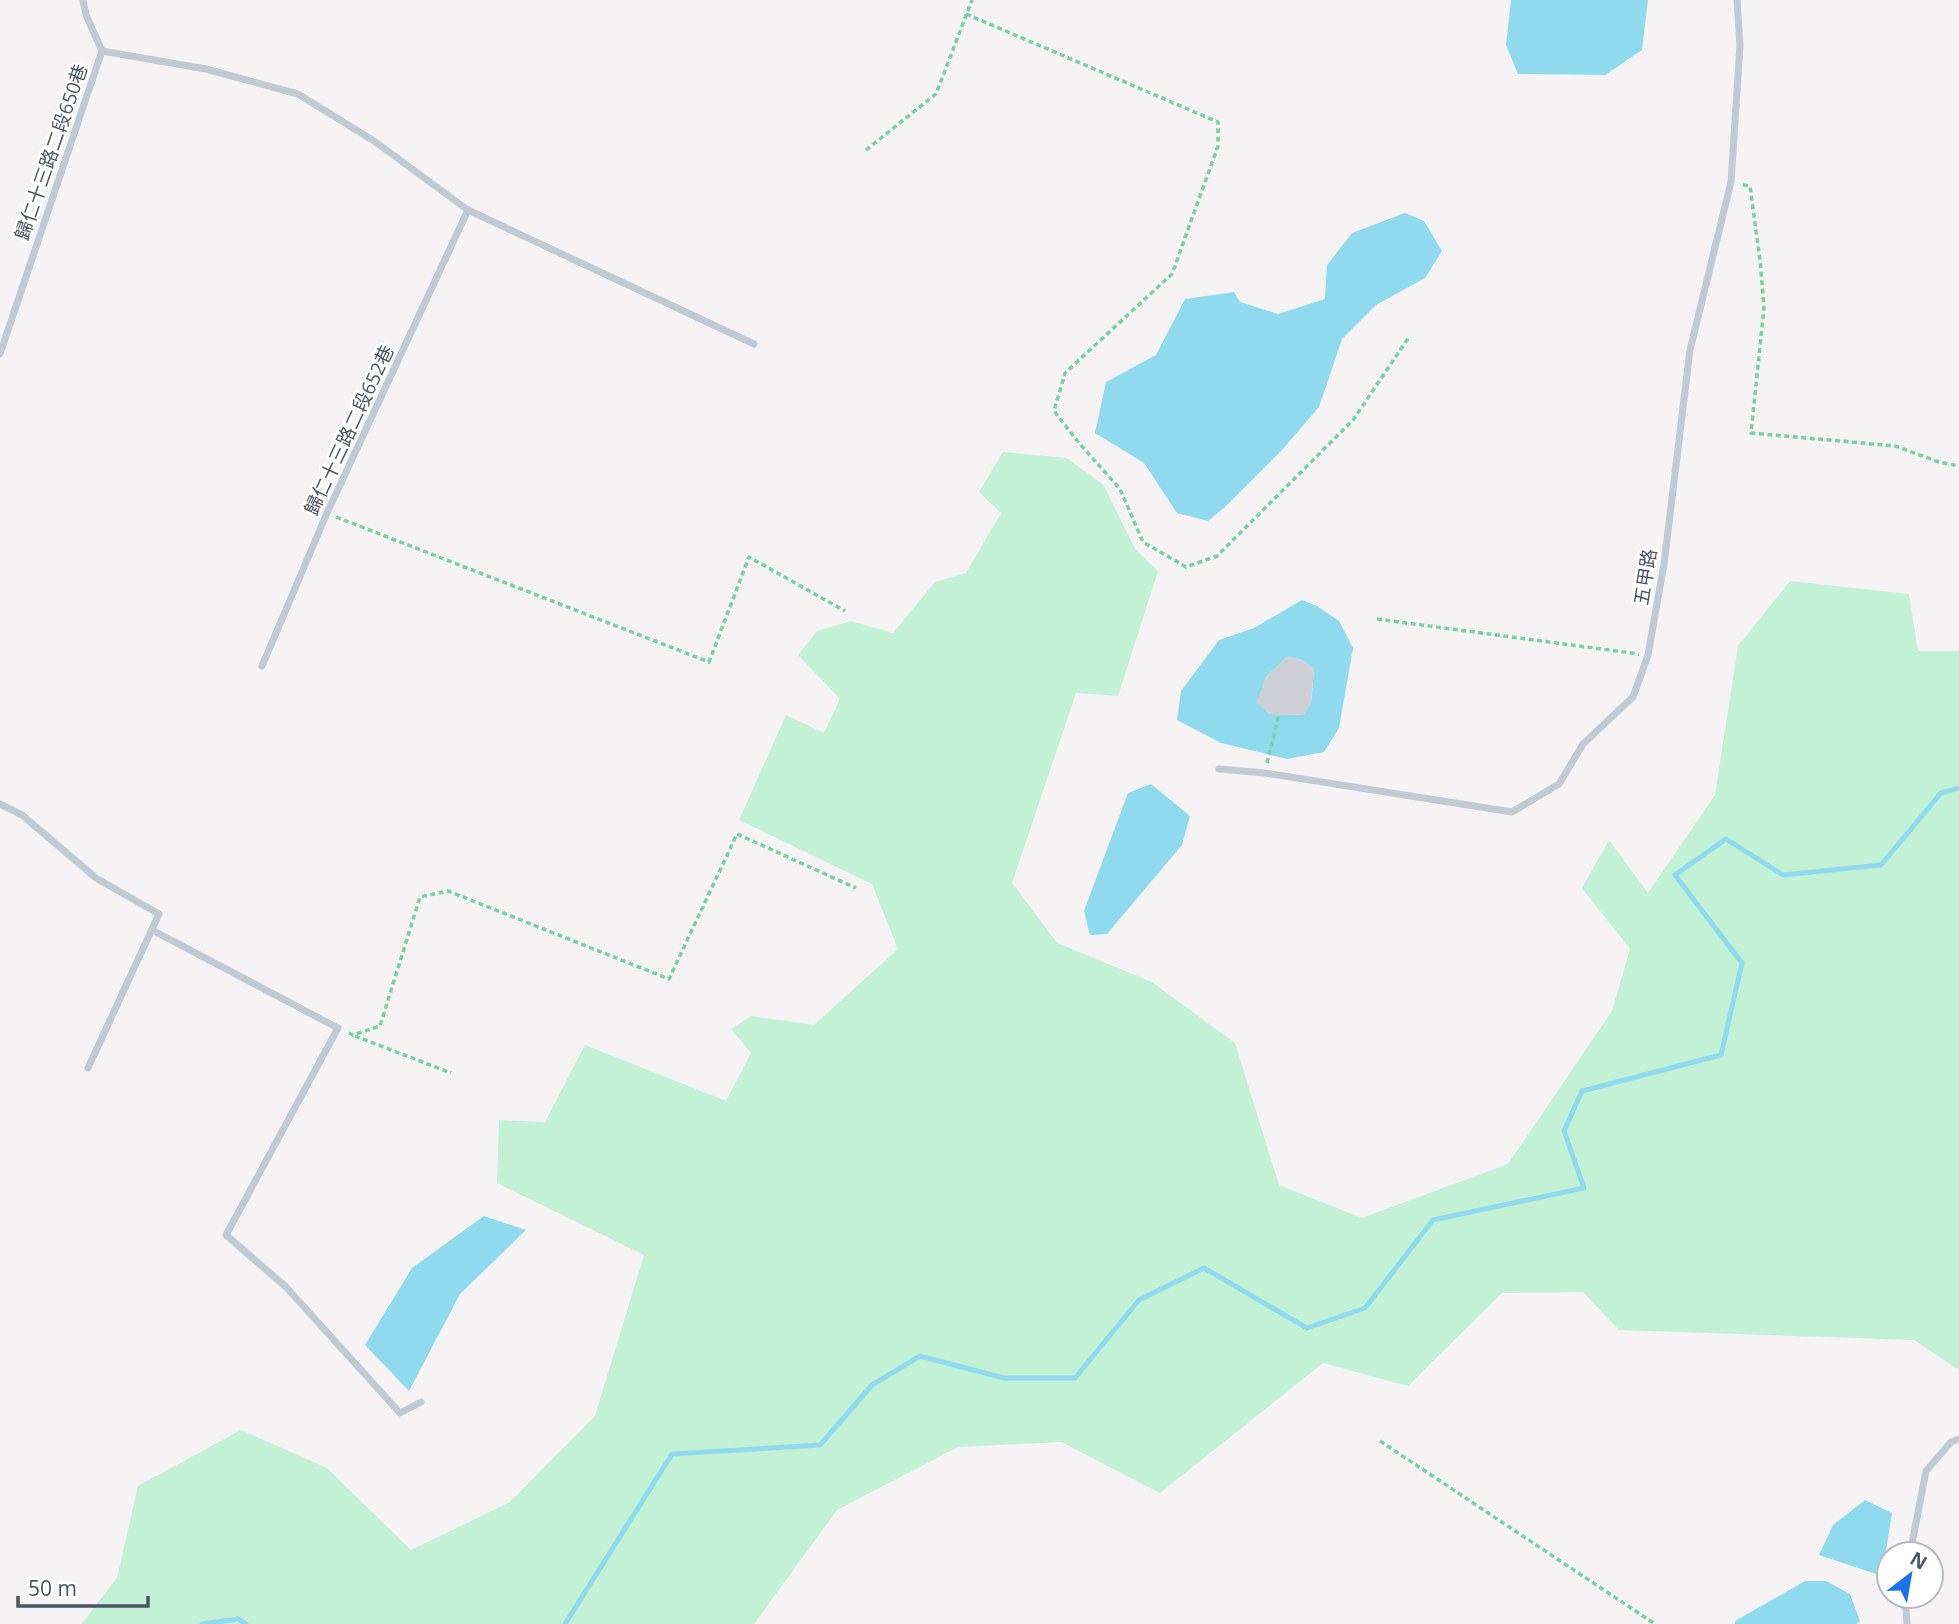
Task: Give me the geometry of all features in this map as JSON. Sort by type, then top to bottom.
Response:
[{"type":"lane","name":"歸仁十三路二段650巷","points":[[0,354],[102,51],[86,15],[83,0]]},
{"type":"lane","name":"五甲路","points":[[1219,769],[1265,773],[1511,812],[1559,784],[1583,744],[1633,697],[1648,655],[1664,564],[1690,350],[1731,182],[1740,45],[1737,0]]},
{"type":"lane","points":[[102,51],[206,68],[298,94],[374,141],[468,209],[754,345]]},
{"type":"lane","name":"歸仁十三路二段652巷","points":[[262,666],[327,513],[468,209]]},
{"type":"lane","points":[[0,804],[22,815],[96,878],[159,914],[88,1068]]},
{"type":"lane","points":[[152,930],[338,1028],[226,1235],[286,1287],[400,1413],[421,1402]]},
{"type":"lane","points":[[1913,1540],[1926,1471],[1951,1443],[1959,1439]]},
{"type":"path","points":[[866,150],[936,94],[972,0]]},
{"type":"path","points":[[966,14],[1217,122],[1218,146],[1172,274],[1065,373],[1054,411],[1120,489],[1143,542],[1186,567],[1217,556],[1353,421],[1409,337]]},
{"type":"path","points":[[1731,182],[1750,187],[1764,308],[1751,433],[1895,446],[1939,462],[1959,466]]},
{"type":"path","points":[[327,513],[709,662],[749,557],[845,611]]},
{"type":"path","points":[[1377,619],[1648,655]]},
{"type":"path","points":[[1266,766],[1279,715]]},
{"type":"path","points":[[353,1035],[380,1027],[420,897],[448,891],[669,979],[737,834],[856,888]]},
{"type":"path","points":[[338,1028],[451,1073]]},
{"type":"path","points":[[1380,1441],[1655,1624]]},
{"type":"green space","points":[[1003,452],[1066,458],[1103,484],[1135,549],[1158,571],[1118,696],[1076,693],[1012,883],[1057,943],[1152,982],[1235,1043],[1279,1185],[1362,1218],[1508,1164],[1612,1011],[1630,949],[1582,888],[1609,840],[1648,893],[1715,795],[1738,646],[1790,581],[1909,594],[1918,651],[1959,651],[1959,1370],[1914,1340],[1619,1330],[1583,1292],[1502,1293],[1408,1386],[1323,1363],[1160,1493],[1061,1442],[958,1447],[837,1510],[754,1624],[81,1624],[117,1578],[138,1486],[241,1430],[327,1468],[411,1550],[510,1502],[595,1416],[644,1255],[497,1183],[499,1120],[545,1122],[585,1045],[726,1101],[751,1053],[731,1029],[751,1016],[814,1025],[898,949],[872,884],[739,820],[786,715],[824,733],[840,699],[798,655],[817,631],[851,621],[893,633],[935,582],[966,573],[1001,513],[979,492]]},
{"type":"water","points":[[1511,0],[1648,0],[1642,50],[1605,75],[1518,74],[1506,45]]},
{"type":"water","points":[[1405,213],[1424,221],[1442,251],[1425,278],[1376,305],[1342,339],[1319,407],[1282,450],[1208,521],[1177,513],[1144,463],[1095,433],[1106,382],[1156,355],[1185,299],[1234,292],[1240,302],[1278,314],[1325,299],[1327,265],[1352,233]]},
{"type":"water","points":[[1302,600],[1317,606],[1339,621],[1353,648],[1339,728],[1324,752],[1287,759],[1221,743],[1177,720],[1181,691],[1219,640],[1254,628]],"holes":[[[1287,657],[1302,660],[1314,669],[1311,703],[1303,715],[1269,714],[1258,701],[1266,677]]]},
{"type":"water","points":[[1151,784],[1190,816],[1182,845],[1107,934],[1090,935],[1084,911],[1128,793]]},
{"type":"water","points":[[484,1216],[526,1230],[460,1294],[409,1391],[365,1345],[412,1268]]},
{"type":"water","points":[[1865,1500],[1892,1513],[1888,1540],[1875,1540],[1875,1574],[1819,1555],[1833,1525]]},
{"type":"water","points":[[1805,1581],[1826,1581],[1850,1594],[1860,1621],[1857,1624],[1735,1624],[1735,1621]]},
{"type":"building","points":[[1287,657],[1302,660],[1314,669],[1311,703],[1304,715],[1269,714],[1257,702],[1266,677]]},
{"type":"waterway","points":[[565,1624],[672,1454],[820,1445],[872,1385],[920,1356],[1004,1378],[1075,1378],[1139,1300],[1204,1268],[1307,1328],[1365,1308],[1433,1220],[1584,1188],[1564,1131],[1582,1091],[1721,1055],[1742,963],[1675,875],[1726,839],[1783,875],[1881,865],[1941,793],[1959,788]]},
{"type":"waterway","points":[[202,1624],[238,1619],[246,1624]]}]
